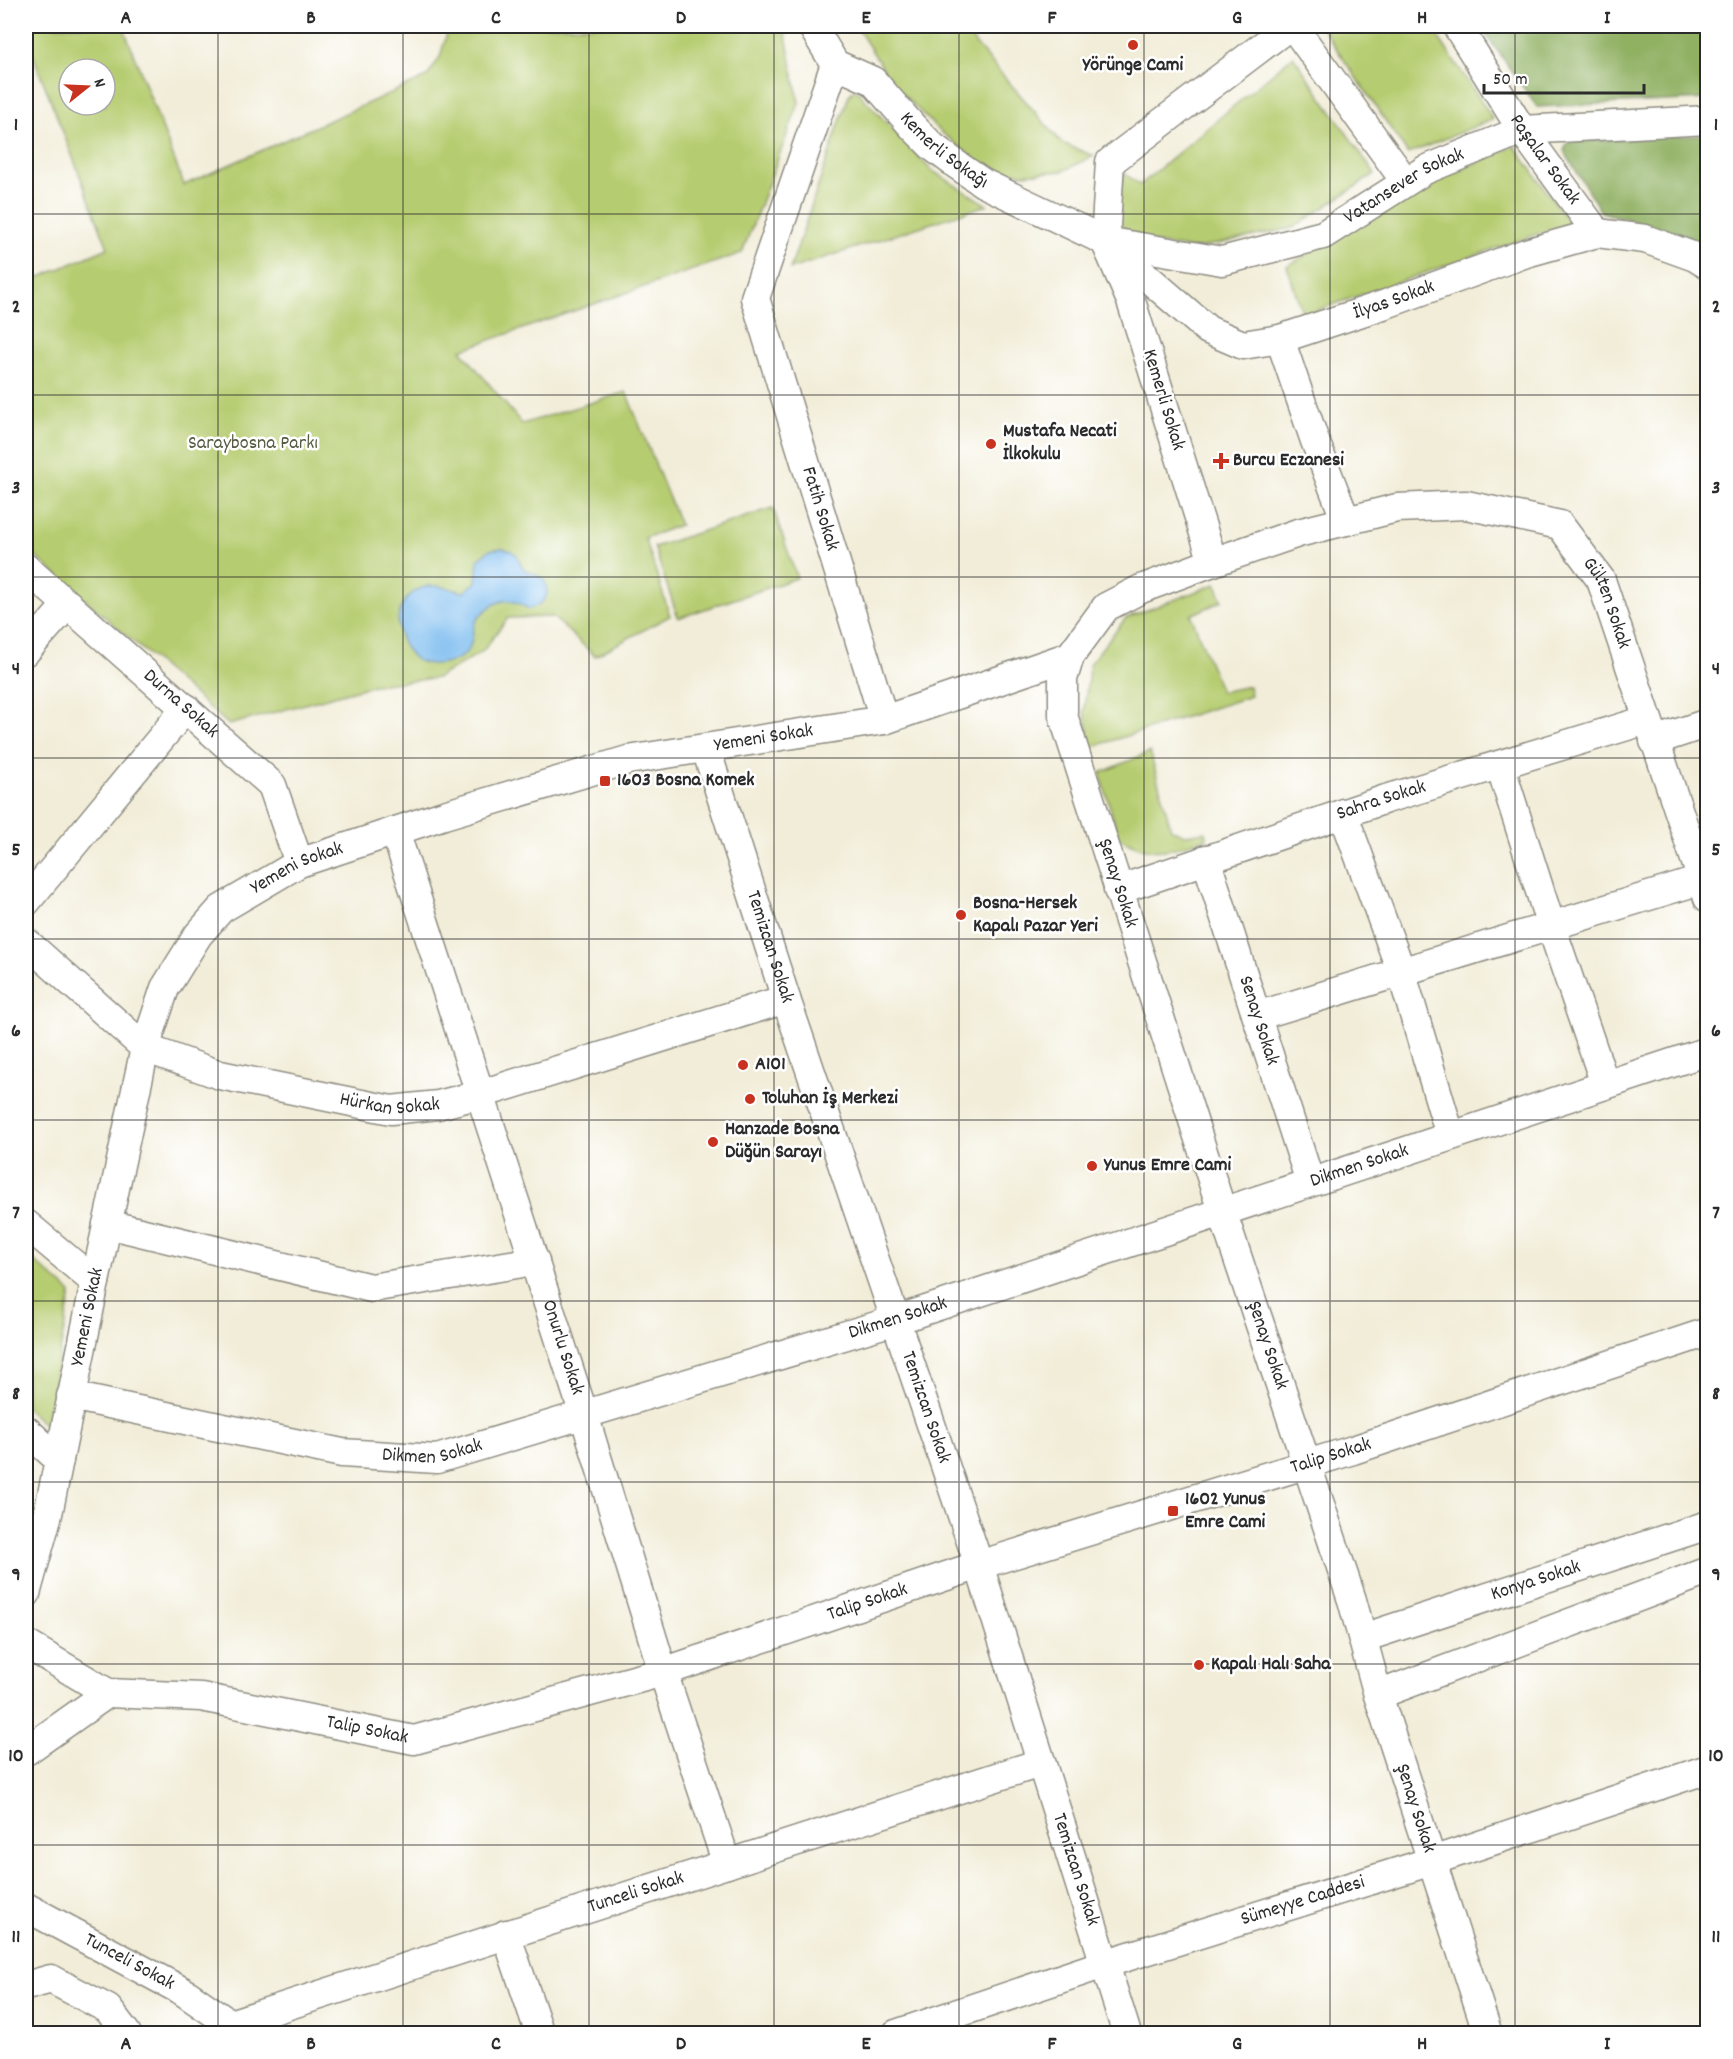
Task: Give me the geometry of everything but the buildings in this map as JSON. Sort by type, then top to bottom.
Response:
[{"type":"street","points":[[812,26],[835,64]]},
{"type":"street","points":[[1105,241],[1110,162],[1291,26],[1405,181]]},
{"type":"street","name":"Paşalar Sokak","points":[[1457,26],[1522,130],[1597,233]]},
{"type":"street","name":"Kemerli Sokağı","points":[[835,64],[873,81],[933,147],[983,183],[1105,241]]},
{"type":"street","name":"Fatih Sokak","points":[[835,64],[755,298],[885,720]]},
{"type":"street","name":"Vatansever Sokak","points":[[1105,241],[1222,261],[1323,235],[1425,170],[1522,130],[1707,120]]},
{"type":"street","name":"İlyas Sokak","points":[[1105,241],[1208,330],[1242,345],[1280,339],[1386,304],[1526,253],[1597,233],[1645,239],[1695,257],[1707,265]]},
{"type":"street","name":"Kemerli Sokak","points":[[1105,241],[1121,274],[1135,312],[1213,562]]},
{"type":"street","points":[[1280,339],[1315,441],[1346,521]]},
{"type":"street","name":"Gülten Sokak","points":[[1070,656],[1106,607],[1141,589],[1298,533],[1397,508],[1466,505],[1560,525],[1601,580],[1704,889]]},
{"type":"street","name":"Durna Sokak","points":[[26,568],[272,785],[300,863]]},
{"type":"street","points":[[26,651],[68,604]]},
{"type":"street","name":"Yemeni Sokak","points":[[26,1594],[48,1514],[94,1282],[145,1048],[165,988],[198,934],[221,909],[300,863],[395,831],[628,760],[885,720],[1070,656]]},
{"type":"street","name":"Şenay Sokak","points":[[1070,656],[1063,679],[1063,715],[1222,1211],[1308,1464],[1363,1638],[1378,1695],[1488,2034]]},
{"type":"street","points":[[26,902],[186,708]]},
{"type":"street","name":"Sahra Sokak","points":[[1118,890],[1343,813],[1500,765],[1650,731],[1707,723]]},
{"type":"street","name":"Temizcan Sokak","points":[[706,749],[786,999],[979,1565],[1127,2034]]},
{"type":"street","points":[[1500,765],[1551,926],[1605,1084]]},
{"type":"street","points":[[1343,813],[1401,971],[1450,1135]]},
{"type":"street","name":"Onurlu Sokak","points":[[395,831],[585,1415],[663,1672],[727,1864]]},
{"type":"street","name":"Senay Sokak","points":[[1206,859],[1310,1182]]},
{"type":"street","points":[[1257,1016],[1551,926],[1704,889]]},
{"type":"street","name":"Hürkan Sokak","points":[[26,942],[145,1048],[220,1074],[391,1110],[438,1105],[481,1094],[786,999]]},
{"type":"street","name":"Dikmen Sokak","points":[[71,1396],[342,1453],[437,1459],[896,1320],[1707,1051]]},
{"type":"street","points":[[26,1224],[94,1282]]},
{"type":"street","points":[[107,1224],[371,1288],[535,1261]]},
{"type":"street","name":"Talip Sokak","points":[[26,1644],[108,1693],[201,1697],[414,1740],[663,1672],[979,1565],[1308,1464],[1707,1332]]},
{"type":"street","points":[[26,1430],[59,1460]]},
{"type":"street","name":"Konya Sokak","points":[[1363,1638],[1707,1525]]},
{"type":"street","points":[[1378,1695],[1707,1571]]},
{"type":"street","points":[[26,1751],[108,1693]]},
{"type":"street","name":"Tunceli Sokak","points":[[26,1907],[184,1992],[224,2029],[506,1934],[1040,1763]]},
{"type":"street","name":"Sümeyye Caddesi","points":[[896,2034],[1104,1964],[1432,1861],[1707,1769]]},
{"type":"street","points":[[506,1934],[540,2034]]},
{"type":"street","points":[[26,1986],[51,1979],[108,2009],[127,2034]]},
{"type":"green space","name":"Saraybosna Parkı","points":[[26,26],[123,26],[184,185],[427,77],[440,57],[449,26],[784,26],[799,103],[742,253],[461,350],[522,424],[626,392],[680,525],[645,538],[670,616],[595,656],[553,617],[508,618],[482,652],[437,678],[374,685],[229,725],[26,548],[26,283],[108,248],[57,117],[117,117],[117,57],[57,57],[57,117],[26,37]]},
{"type":"green space","points":[[856,26],[960,26],[1062,143],[1094,156],[1063,171],[1022,174],[985,167],[941,132],[895,87]]},
{"type":"green space","points":[[1321,26],[1431,26],[1493,119],[1408,154]]},
{"type":"green space","points":[[1480,26],[1707,26],[1707,99],[1537,107]]},
{"type":"green space","points":[[1293,56],[1375,174],[1293,228],[1194,249],[1121,238],[1114,225],[1124,173],[1140,185]]},
{"type":"green space","points":[[855,89],[931,170],[987,205],[790,269],[849,95]]},
{"type":"green space","points":[[1707,135],[1707,248],[1686,235],[1601,212],[1564,151],[1567,143],[1582,141]]},
{"type":"green space","points":[[1515,146],[1569,223],[1303,315],[1287,266],[1421,187]]},
{"type":"green space","points":[[773,508],[797,578],[678,618],[654,547]]},
{"type":"green space","points":[[1216,584],[1222,601],[1191,615],[1221,692],[1249,686],[1251,696],[1092,747],[1084,711],[1090,663],[1126,618]]},
{"type":"green space","points":[[1150,752],[1171,829],[1185,835],[1205,832],[1207,838],[1172,849],[1154,850],[1132,845],[1119,838],[1100,773]]},
{"type":"green space","points":[[26,1254],[71,1293],[46,1426],[26,1408]]},
{"type":"water","points":[[502,548],[517,555],[525,570],[543,578],[547,593],[543,601],[529,609],[510,601],[495,604],[477,620],[470,646],[460,658],[436,664],[416,660],[406,649],[398,627],[401,607],[407,598],[428,586],[441,586],[464,592],[476,582],[478,560],[489,550]]},
{"type":"place","name":"Yörünge Cami","points":[[1133,45]]},
{"type":"place","name":"Mustafa Necati İlkokulu","points":[[991,444]]},
{"type":"place","name":"Burcu Eczanesi","points":[[1221,461]]},
{"type":"place","name":"1603 Bosna Komek","points":[[605,781]]},
{"type":"place","name":"Bosna-Hersek Kapalı Pazar Yeri","points":[[961,915]]},
{"type":"place","name":"A101","points":[[743,1065]]},
{"type":"place","name":"Toluhan İş Merkezi","points":[[750,1099]]},
{"type":"place","name":"Hanzade Bosna Düğün Sarayı","points":[[713,1142]]},
{"type":"place","name":"Yunus Emre Cami","points":[[1092,1166]]},
{"type":"place","name":"1602 Yunus Emre Cami","points":[[1173,1511]]},
{"type":"place","name":"Kapalı Halı Saha","points":[[1199,1665]]}]
